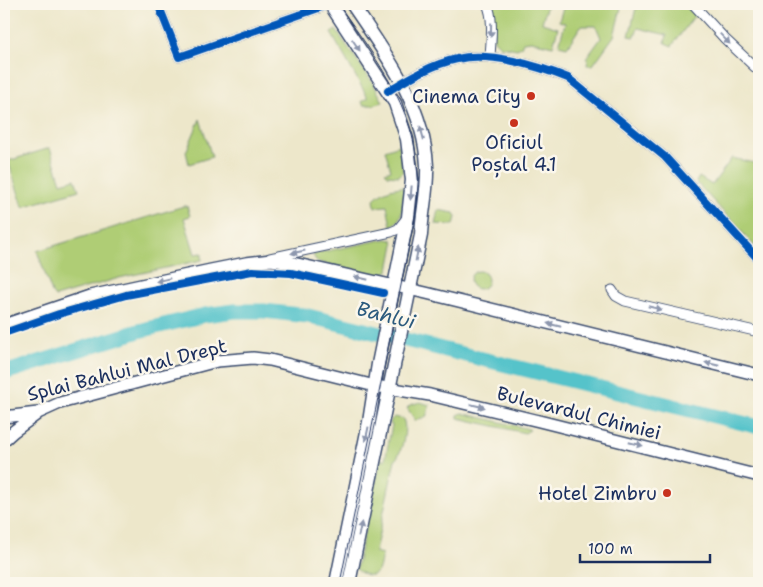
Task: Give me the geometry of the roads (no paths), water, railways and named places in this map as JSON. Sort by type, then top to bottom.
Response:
[{"type":"main road","points":[[330,4],[394,103],[407,139],[412,180],[408,217],[336,583]]},
{"type":"main road","points":[[349,583],[421,235],[426,198],[427,165],[421,129],[403,83],[352,4]]},
{"type":"main road","points":[[4,325],[90,296],[246,263],[271,260],[293,263],[426,293],[759,375]]},
{"type":"main road","name":"Splai Bahlui Mal Drept","points":[[4,417],[38,413],[69,401],[217,361],[234,359],[270,360],[390,388]]},
{"type":"main road","name":"Bulevardul Chimiei","points":[[390,388],[430,395],[539,420],[759,476]]},
{"type":"main road","points":[[4,440],[38,413]]},
{"type":"street","points":[[158,4],[180,57],[330,4]]},
{"type":"street","points":[[487,4],[490,9],[491,21],[490,56]]},
{"type":"street","points":[[693,4],[759,72]]},
{"type":"street","points":[[388,91],[443,62],[459,58],[490,56],[554,72],[568,78],[665,157],[759,260]]},
{"type":"street","points":[[246,263],[391,232],[398,229],[408,217]]},
{"type":"street","points":[[612,290],[616,296],[625,301],[759,332]]},
{"type":"waterway","name":"Bahlui","points":[[4,373],[139,331],[205,315],[234,311],[264,311],[308,316],[759,427]]},
{"type":"tram line","points":[[338,4],[372,53],[400,103],[410,129],[416,156],[418,185],[415,217],[340,583]]},
{"type":"place","name":"Cinema City","points":[[531,96]]},
{"type":"place","name":"Oficiul Poștal 4.1","points":[[514,123]]},
{"type":"place","name":"Hotel Zimbru","points":[[667,493]]}]
